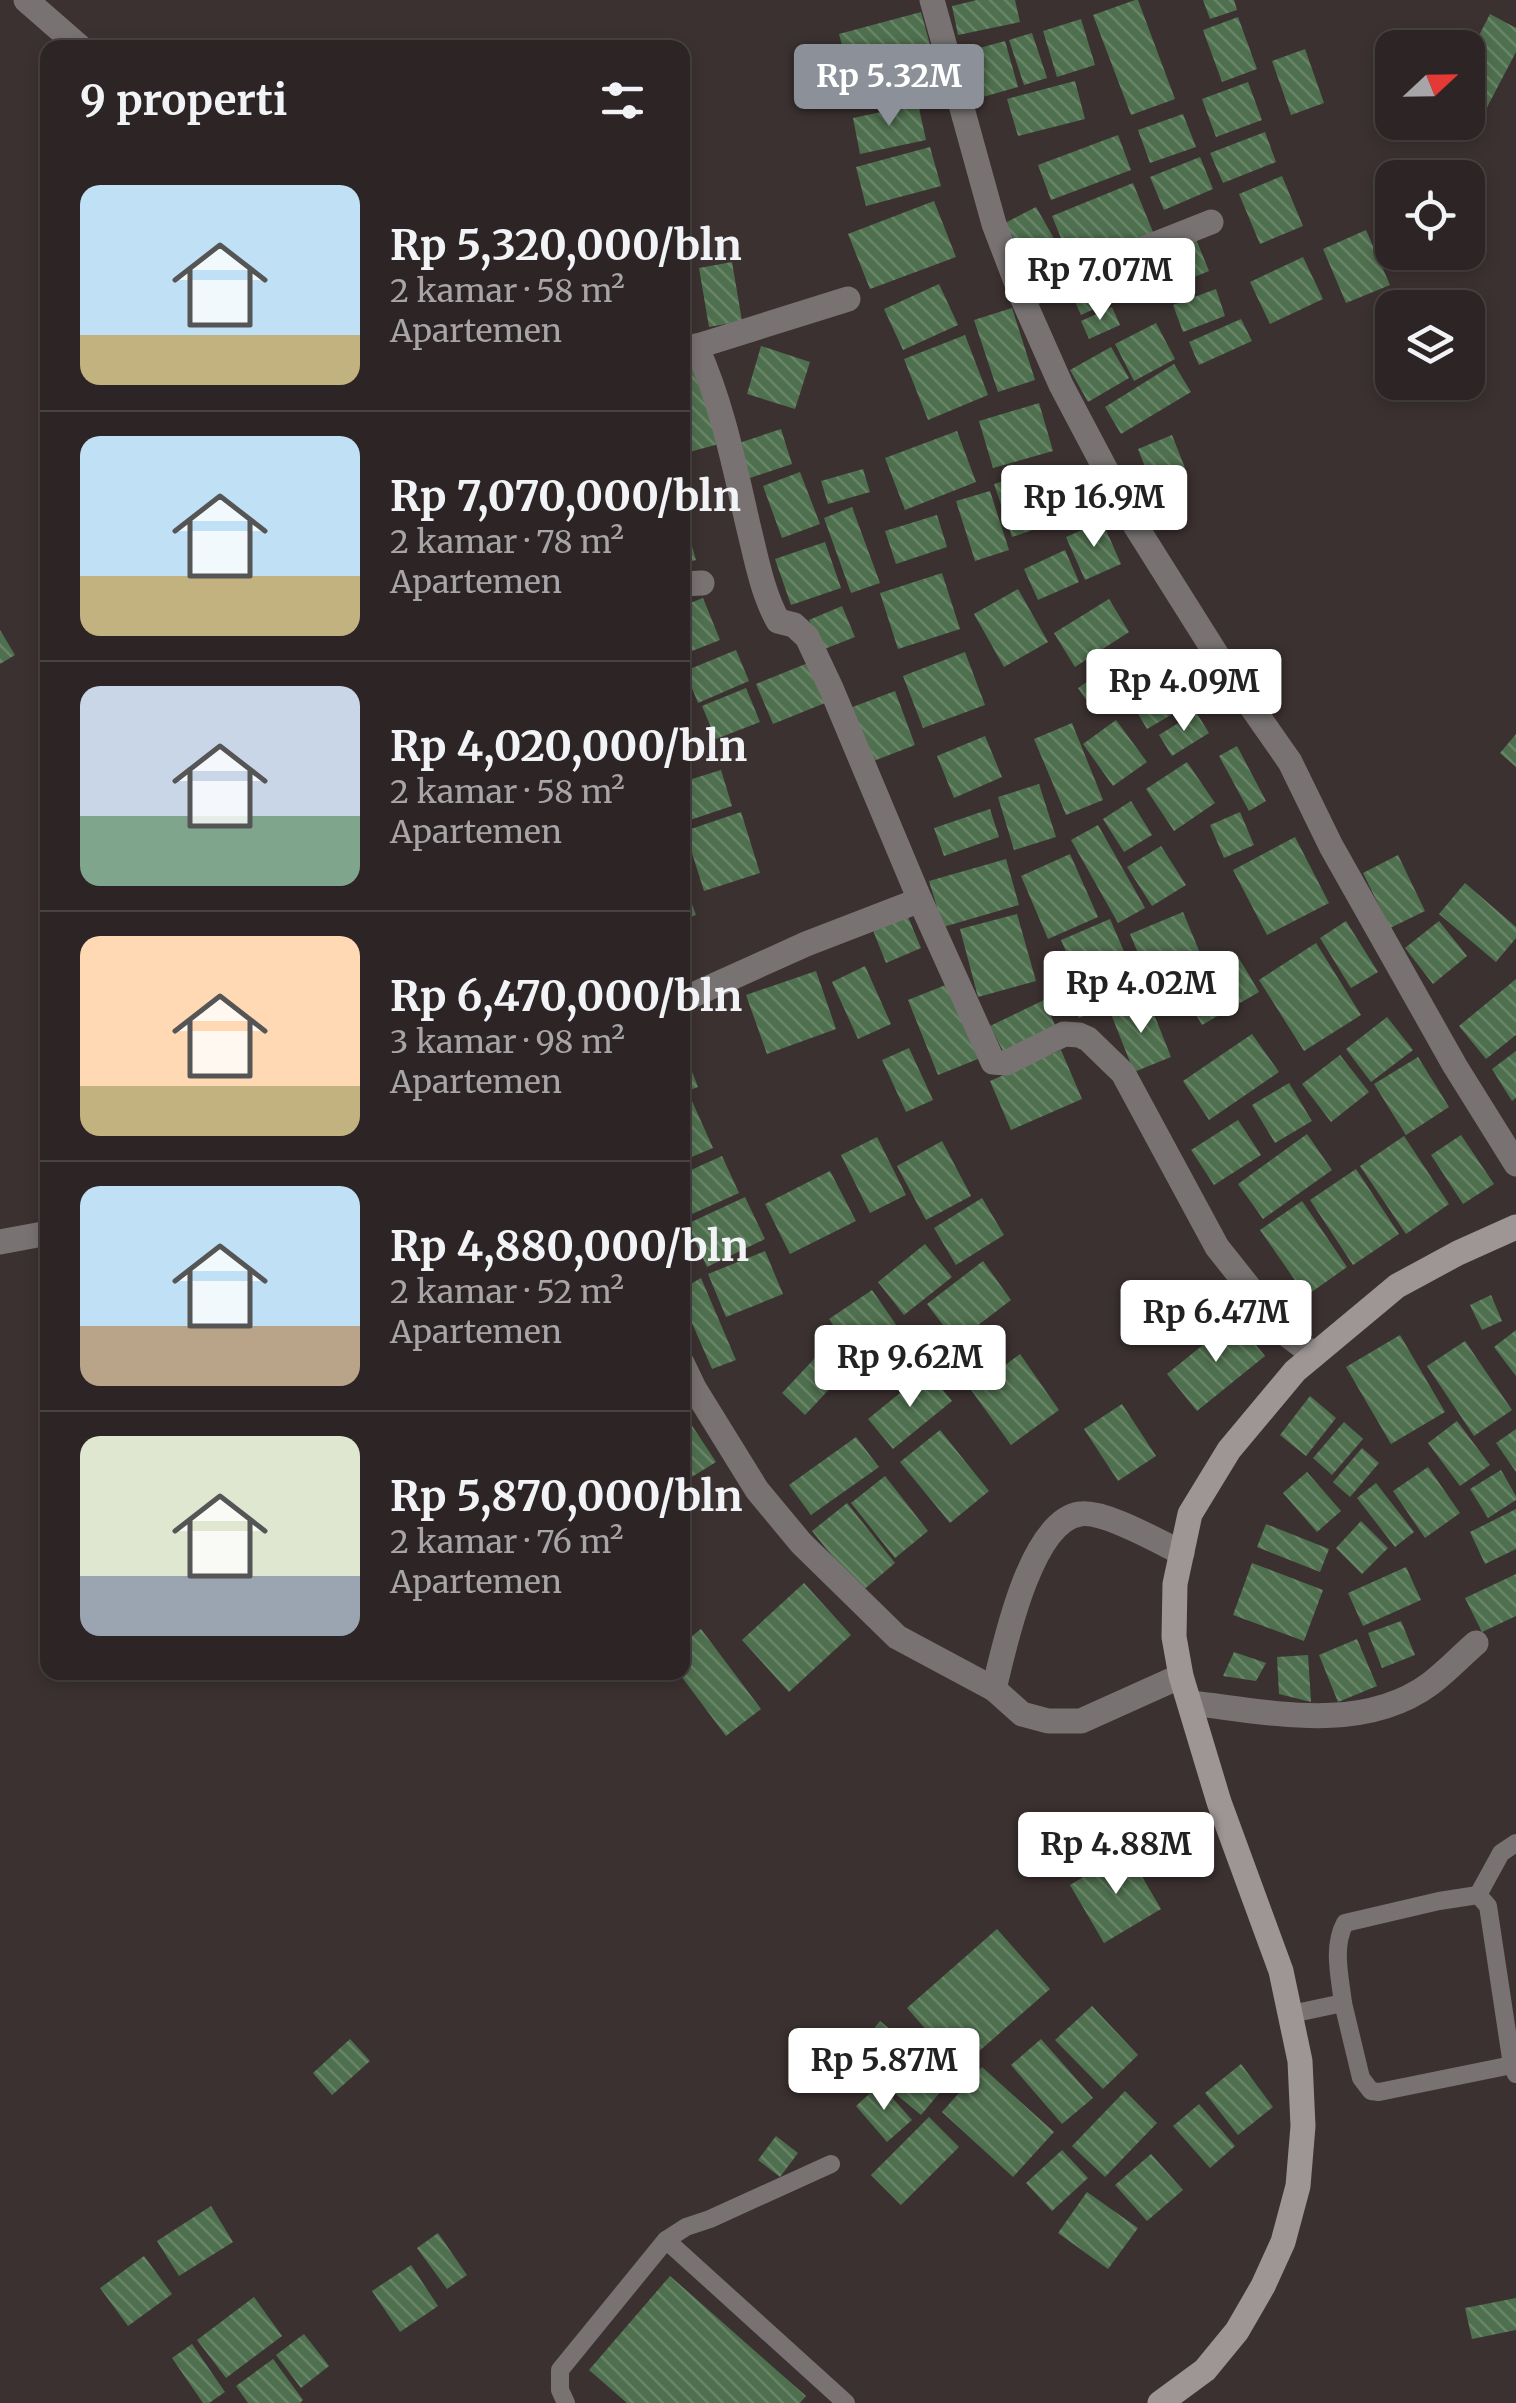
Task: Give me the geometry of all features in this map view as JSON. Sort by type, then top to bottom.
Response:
[{"type":"street","points":[[26,0],[72,40]]},
{"type":"street","points":[[932,0],[994,224],[1061,385],[1135,525],[1230,676],[1290,762],[1330,846],[1454,1066],[1516,1164]]},
{"type":"street","points":[[1022,297],[1211,222]]},
{"type":"street","points":[[690,349],[848,299]]},
{"type":"street","points":[[690,351],[722,417],[760,576],[773,612],[778,621],[794,624],[807,637],[993,1062],[1006,1063],[1064,1034],[1088,1039],[1123,1073],[1217,1247],[1286,1334],[1314,1355]]},
{"type":"street","points":[[690,996],[806,944],[920,900]]},
{"type":"street","points":[[1160,2403],[1205,2370],[1237,2331],[1263,2286],[1284,2242],[1298,2186],[1303,2126],[1300,2061],[1281,1971],[1219,1802],[1181,1676],[1174,1638],[1175,1584],[1190,1514],[1229,1450],[1295,1371],[1397,1286],[1516,1226]]},
{"type":"street","points":[[0,1242],[40,1234]]},
{"type":"street","points":[[690,1394],[801,1543],[898,1637],[994,1690],[1022,1714],[1048,1721],[1081,1722],[1181,1676]]},
{"type":"street","points":[[994,1690],[1008,1630],[1032,1561],[1058,1525],[1079,1514],[1101,1517],[1182,1553]]},
{"type":"street","points":[[1191,1703],[1286,1714],[1346,1716],[1399,1701],[1429,1684],[1476,1642]]},
{"type":"lane","points":[[1478,1895],[1501,1853],[1516,1843]]},
{"type":"lane","points":[[1478,1895],[1488,1906],[1514,2070],[1371,2091],[1360,2078],[1342,2003],[1338,1955],[1344,1923],[1478,1895]]},
{"type":"lane","points":[[1290,2014],[1342,2003]]},
{"type":"lane","points":[[566,2403],[560,2390],[560,2370],[666,2240],[686,2226],[832,2164]]},
{"type":"lane","points":[[666,2240],[846,2403]]},
{"type":"building","points":[[977,0],[1015,0],[1020,22],[958,35],[952,6]]},
{"type":"building","points":[[1135,0],[1175,99],[1131,115],[1093,15]]},
{"type":"building","points":[[1203,0],[1234,0],[1237,10],[1210,19]]},
{"type":"building","points":[[921,12],[935,63],[853,85],[839,34]]},
{"type":"building","points":[[1490,14],[1516,28],[1516,52],[1485,111],[1485,30],[1482,30]]},
{"type":"building","points":[[1238,17],[1257,69],[1222,82],[1203,30]]},
{"type":"building","points":[[1081,19],[1095,65],[1057,77],[1043,31]]},
{"type":"building","points":[[1032,33],[1047,78],[1024,85],[1009,40]]},
{"type":"building","points":[[1005,41],[1018,87],[979,98],[965,52]]},
{"type":"building","points":[[1305,49],[1324,103],[1291,115],[1272,61]]},
{"type":"building","points":[[1075,81],[1085,119],[1018,136],[1007,99]]},
{"type":"building","points":[[1248,82],[1262,120],[1216,137],[1202,99]]},
{"type":"building","points":[[918,104],[926,140],[860,154],[853,118]]},
{"type":"building","points":[[1183,114],[1196,147],[1150,163],[1138,130]]},
{"type":"building","points":[[1265,132],[1276,162],[1223,183],[1210,153]]},
{"type":"building","points":[[1118,135],[1131,170],[1051,200],[1038,165]]},
{"type":"building","points":[[930,147],[941,186],[866,206],[856,167]]},
{"type":"building","points":[[1200,157],[1213,189],[1164,210],[1150,177]]},
{"type":"building","points":[[1282,176],[1303,226],[1260,244],[1239,194]]},
{"type":"building","points":[[1133,183],[1153,232],[1072,265],[1052,216]]},
{"type":"building","points":[[934,201],[956,257],[870,289],[848,234]]},
{"type":"building","points":[[1036,207],[1056,242],[1025,259],[1005,223]]},
{"type":"building","points":[[1366,230],[1375,251],[1375,270],[1383,270],[1390,285],[1346,303],[1323,249]]},
{"type":"building","points":[[1196,239],[1209,271],[1165,289],[1152,257]]},
{"type":"building","points":[[1303,257],[1323,299],[1270,324],[1250,282]]},
{"type":"building","points":[[732,262],[742,321],[709,327],[699,268]]},
{"type":"building","points":[[1123,262],[1136,290],[1081,315],[1068,286]]},
{"type":"building","points":[[939,284],[958,325],[903,350],[884,309]]},
{"type":"building","points":[[1216,289],[1225,316],[1183,332],[1173,305]]},
{"type":"building","points":[[1112,307],[1120,325],[1089,339],[1081,321]]},
{"type":"building","points":[[1012,308],[1035,380],[998,392],[974,320]]},
{"type":"building","points":[[1241,319],[1252,341],[1199,365],[1189,342]]},
{"type":"building","points":[[1156,323],[1175,359],[1134,381],[1115,344]]},
{"type":"building","points":[[965,335],[988,395],[928,420],[904,359]]},
{"type":"building","points":[[761,346],[810,362],[795,409],[747,394]]},
{"type":"building","points":[[1111,347],[1129,378],[1088,402],[1070,370]]},
{"type":"building","points":[[695,360],[719,444],[690,452],[690,362]]},
{"type":"building","points":[[1174,364],[1191,392],[1121,434],[1105,407]]},
{"type":"building","points":[[1039,403],[1053,451],[993,468],[979,421]]},
{"type":"building","points":[[781,429],[792,464],[747,479],[736,444]]},
{"type":"building","points":[[957,431],[976,482],[905,510],[885,458]]},
{"type":"building","points":[[1172,435],[1185,468],[1151,482],[1138,449]]},
{"type":"building","points":[[1076,467],[1093,509],[1058,523],[1041,481]]},
{"type":"building","points":[[863,469],[870,492],[828,504],[821,481]]},
{"type":"building","points":[[800,472],[820,524],[782,538],[763,486]]},
{"type":"building","points":[[1029,473],[1047,525],[1012,537],[994,484]]},
{"type":"building","points":[[990,491],[1009,550],[975,561],[956,501]]},
{"type":"building","points":[[852,507],[880,583],[851,593],[824,518]]},
{"type":"building","points":[[937,515],[947,547],[896,564],[885,531]]},
{"type":"building","points":[[1102,521],[1121,564],[1085,580],[1066,537]]},
{"type":"building","points":[[690,539],[696,560],[690,562]]},
{"type":"building","points":[[825,542],[841,588],[791,605],[775,559]]},
{"type":"building","points":[[1065,550],[1079,582],[1038,600],[1024,569]]},
{"type":"building","points":[[942,573],[960,629],[898,649],[880,593]]},
{"type":"building","points":[[1018,589],[1048,642],[1004,667],[974,614]]},
{"type":"building","points":[[703,598],[720,640],[690,652],[690,603]]},
{"type":"building","points":[[1109,599],[1129,632],[1075,667],[1054,633]]},
{"type":"building","points":[[842,606],[855,637],[822,650],[809,620]]},
{"type":"building","points":[[0,630],[15,655],[0,664]]},
{"type":"building","points":[[736,650],[749,681],[698,703],[690,683],[690,669]]},
{"type":"building","points":[[1132,651],[1148,675],[1094,711],[1078,688]]},
{"type":"building","points":[[965,652],[985,705],[923,728],[903,676]]},
{"type":"building","points":[[1190,658],[1210,692],[1147,729],[1127,695]]},
{"type":"building","points":[[808,663],[825,703],[773,724],[756,684]]},
{"type":"building","points":[[746,688],[760,722],[716,739],[702,706]]},
{"type":"building","points":[[895,691],[915,745],[871,762],[850,708]]},
{"type":"building","points":[[1196,712],[1209,733],[1172,756],[1159,735]]},
{"type":"building","points":[[1116,720],[1147,762],[1113,786],[1083,744]]},
{"type":"building","points":[[1072,723],[1103,800],[1066,815],[1034,739]]},
{"type":"building","points":[[1516,734],[1516,767],[1500,753]]},
{"type":"building","points":[[985,736],[1002,777],[954,798],[937,756]]},
{"type":"building","points":[[1237,746],[1266,801],[1249,811],[1219,756]]},
{"type":"building","points":[[1187,762],[1215,803],[1174,831],[1146,789]]},
{"type":"building","points":[[721,770],[732,806],[690,820],[690,780]]},
{"type":"building","points":[[1039,784],[1056,837],[1014,850],[998,797]]},
{"type":"building","points":[[1131,801],[1152,835],[1124,852],[1103,819]]},
{"type":"building","points":[[990,809],[999,837],[944,856],[934,828]]},
{"type":"building","points":[[741,812],[760,873],[704,891],[690,847],[690,829]]},
{"type":"building","points":[[1240,812],[1254,845],[1224,858],[1210,825]]},
{"type":"building","points":[[1098,825],[1145,908],[1118,923],[1071,840]]},
{"type":"building","points":[[1295,837],[1329,903],[1267,935],[1233,870]]},
{"type":"building","points":[[1161,846],[1186,885],[1152,906],[1127,867]]},
{"type":"building","points":[[1070,854],[1098,917],[1048,939],[1021,876]]},
{"type":"building","points":[[1398,855],[1425,911],[1390,928],[1363,873]]},
{"type":"building","points":[[1006,859],[1019,905],[943,927],[929,881]]},
{"type":"building","points":[[1465,883],[1516,927],[1516,938],[1496,962],[1439,914]]},
{"type":"building","points":[[906,912],[921,948],[886,963],[872,928]]},
{"type":"building","points":[[1183,912],[1203,960],[1150,982],[1130,934]]},
{"type":"building","points":[[1017,914],[1036,981],[978,997],[960,929]]},
{"type":"building","points":[[1110,919],[1126,956],[1077,977],[1061,940]]},
{"type":"building","points":[[1346,921],[1378,972],[1351,988],[1320,938]]},
{"type":"building","points":[[1439,921],[1467,956],[1433,984],[1405,948]]},
{"type":"building","points":[[1316,943],[1361,1015],[1304,1051],[1259,980]]},
{"type":"building","points":[[1237,955],[1259,992],[1202,1025],[1180,987]]},
{"type":"building","points":[[1129,963],[1140,994],[1079,1018],[1067,987]]},
{"type":"building","points":[[865,966],[891,1024],[858,1039],[832,982]]},
{"type":"building","points":[[816,971],[836,1029],[767,1054],[746,995]]},
{"type":"building","points":[[1516,979],[1516,1035],[1486,1059],[1459,1026]]},
{"type":"building","points":[[948,984],[978,1059],[938,1075],[908,1000]]},
{"type":"building","points":[[1148,999],[1171,1057],[1134,1072],[1111,1014]]},
{"type":"building","points":[[1044,1000],[1055,1025],[1003,1051],[990,1026]]},
{"type":"building","points":[[1387,1017],[1413,1050],[1371,1082],[1346,1049]]},
{"type":"building","points":[[1252,1034],[1279,1072],[1209,1120],[1183,1081]]},
{"type":"building","points":[[909,1048],[933,1100],[906,1112],[882,1060]]},
{"type":"building","points":[[1061,1050],[1082,1099],[1011,1130],[990,1081]]},
{"type":"building","points":[[1516,1051],[1516,1098],[1512,1101],[1492,1069]]},
{"type":"building","points":[[1340,1055],[1369,1092],[1331,1122],[1302,1084]]},
{"type":"building","points":[[1418,1057],[1449,1107],[1406,1135],[1374,1084]]},
{"type":"building","points":[[690,1066],[698,1087],[690,1090]]},
{"type":"building","points":[[1289,1083],[1312,1121],[1275,1143],[1252,1105]]},
{"type":"building","points":[[690,1102],[713,1148],[690,1158]]},
{"type":"building","points":[[1238,1120],[1261,1155],[1214,1185],[1191,1150]]},
{"type":"building","points":[[1307,1134],[1332,1170],[1263,1219],[1238,1184]]},
{"type":"building","points":[[1461,1135],[1494,1184],[1463,1204],[1431,1155]]},
{"type":"building","points":[[1404,1136],[1449,1204],[1406,1234],[1360,1166]]},
{"type":"building","points":[[877,1137],[906,1195],[870,1213],[841,1155]]},
{"type":"building","points":[[942,1141],[971,1196],[926,1220],[897,1166]]},
{"type":"building","points":[[722,1156],[739,1193],[692,1214],[690,1170]]},
{"type":"building","points":[[1356,1169],[1399,1234],[1353,1265],[1310,1200]]},
{"type":"building","points":[[830,1171],[856,1221],[790,1254],[765,1204]]},
{"type":"building","points":[[745,1197],[765,1239],[707,1267],[690,1223]]},
{"type":"building","points":[[982,1198],[1004,1235],[956,1265],[934,1228]]},
{"type":"building","points":[[1302,1201],[1347,1267],[1306,1296],[1260,1230]]},
{"type":"building","points":[[925,1244],[952,1277],[904,1315],[878,1282]]},
{"type":"building","points":[[765,1251],[783,1294],[726,1317],[708,1274]]},
{"type":"building","points":[[983,1261],[1011,1300],[956,1342],[927,1304]]},
{"type":"building","points":[[701,1278],[736,1360],[712,1369],[690,1318],[690,1284]]},
{"type":"building","points":[[872,1290],[897,1326],[854,1355],[829,1319]]},
{"type":"building","points":[[1491,1295],[1502,1321],[1482,1330],[1470,1305]]},
{"type":"building","points":[[1235,1319],[1265,1356],[1197,1411],[1167,1374]]},
{"type":"building","points":[[1516,1330],[1516,1376],[1494,1347]]},
{"type":"building","points":[[1400,1335],[1445,1412],[1391,1444],[1346,1367]]},
{"type":"building","points":[[1465,1341],[1512,1410],[1474,1436],[1427,1366]]},
{"type":"building","points":[[830,1342],[853,1364],[805,1415],[782,1393]]},
{"type":"building","points":[[1020,1354],[1059,1410],[1011,1445],[971,1390]]},
{"type":"building","points":[[927,1371],[952,1401],[893,1449],[868,1419]]},
{"type":"building","points":[[1310,1396],[1336,1418],[1306,1456],[1280,1435]]},
{"type":"building","points":[[1122,1404],[1156,1456],[1118,1481],[1084,1429]]},
{"type":"building","points":[[1457,1421],[1490,1465],[1460,1486],[1428,1443]]},
{"type":"building","points":[[1344,1422],[1363,1439],[1332,1475],[1313,1458]]},
{"type":"building","points":[[690,1423],[716,1462],[690,1478]]},
{"type":"building","points":[[1516,1429],[1516,1472],[1496,1443]]},
{"type":"building","points":[[940,1430],[989,1491],[950,1523],[900,1462]]},
{"type":"building","points":[[856,1437],[879,1467],[811,1515],[789,1485]]},
{"type":"building","points":[[1362,1448],[1379,1463],[1350,1497],[1333,1482]]},
{"type":"building","points":[[1428,1467],[1460,1513],[1425,1538],[1393,1491]]},
{"type":"building","points":[[1501,1470],[1516,1500],[1488,1518],[1470,1489]]},
{"type":"building","points":[[1307,1472],[1341,1511],[1317,1532],[1283,1493]]},
{"type":"building","points":[[885,1476],[928,1531],[895,1558],[851,1503]]},
{"type":"building","points":[[1376,1483],[1414,1532],[1395,1547],[1357,1498]]},
{"type":"building","points":[[847,1503],[895,1563],[861,1592],[812,1531]]},
{"type":"building","points":[[1516,1509],[1516,1549],[1485,1564],[1470,1532]]},
{"type":"building","points":[[1361,1521],[1388,1548],[1362,1574],[1336,1548]]},
{"type":"building","points":[[1266,1524],[1329,1549],[1320,1572],[1257,1547]]},
{"type":"building","points":[[1252,1563],[1323,1590],[1304,1641],[1233,1615]]},
{"type":"building","points":[[1406,1567],[1421,1600],[1363,1626],[1348,1593]]},
{"type":"building","points":[[1516,1574],[1516,1616],[1482,1632],[1465,1598]]},
{"type":"building","points":[[804,1583],[851,1635],[789,1692],[742,1640]]},
{"type":"building","points":[[1401,1621],[1415,1655],[1382,1668],[1368,1633]]},
{"type":"building","points":[[701,1629],[761,1709],[726,1736],[684,1680],[690,1680],[690,1638]]},
{"type":"building","points":[[1357,1639],[1377,1686],[1338,1702],[1319,1655]]},
{"type":"building","points":[[1234,1652],[1266,1663],[1256,1681],[1223,1676]]},
{"type":"building","points":[[1308,1655],[1311,1702],[1279,1694],[1277,1657]]},
{"type":"building","points":[[1127,1851],[1161,1909],[1104,1943],[1070,1885]]},
{"type":"building","points":[[997,1929],[1050,1989],[960,2068],[907,2008]]},
{"type":"building","points":[[1092,2006],[1138,2055],[1103,2089],[1055,2040]]},
{"type":"building","points":[[880,2021],[951,2079],[921,2115],[851,2057]]},
{"type":"building","points":[[350,2039],[370,2061],[332,2095],[313,2073]]},
{"type":"building","points":[[1041,2039],[1093,2098],[1062,2124],[1011,2065]]},
{"type":"building","points":[[1241,2064],[1273,2107],[1238,2135],[1205,2093]]},
{"type":"building","points":[[982,2067],[1054,2132],[1013,2177],[942,2112]]},
{"type":"building","points":[[880,2084],[912,2120],[887,2142],[856,2106]]},
{"type":"building","points":[[1125,2091],[1157,2123],[1105,2177],[1072,2146]]},
{"type":"building","points":[[1199,2104],[1235,2146],[1210,2168],[1173,2126]]},
{"type":"building","points":[[929,2117],[959,2147],[901,2205],[871,2175]]},
{"type":"building","points":[[776,2136],[798,2153],[780,2177],[758,2160]]},
{"type":"building","points":[[1062,2150],[1088,2178],[1052,2211],[1026,2183]]},
{"type":"building","points":[[1151,2154],[1183,2190],[1147,2221],[1115,2185]]},
{"type":"building","points":[[1087,2192],[1138,2228],[1108,2269],[1058,2233]]},
{"type":"building","points":[[211,2206],[233,2242],[179,2276],[157,2241]]},
{"type":"building","points":[[438,2233],[467,2275],[447,2289],[417,2248]]},
{"type":"building","points":[[144,2256],[172,2294],[128,2326],[100,2288]]},
{"type":"building","points":[[411,2265],[438,2306],[400,2332],[372,2291]]},
{"type":"building","points":[[670,2276],[806,2396],[800,2403],[627,2403],[589,2370]]},
{"type":"building","points":[[254,2297],[282,2336],[226,2378],[197,2340]]},
{"type":"building","points":[[1516,2298],[1516,2330],[1472,2339],[1465,2308]]},
{"type":"building","points":[[304,2334],[329,2366],[301,2388],[276,2355]]},
{"type":"building","points":[[192,2344],[225,2392],[209,2403],[203,2403],[172,2358]]},
{"type":"building","points":[[273,2359],[303,2400],[300,2403],[248,2403],[236,2386]]}]
